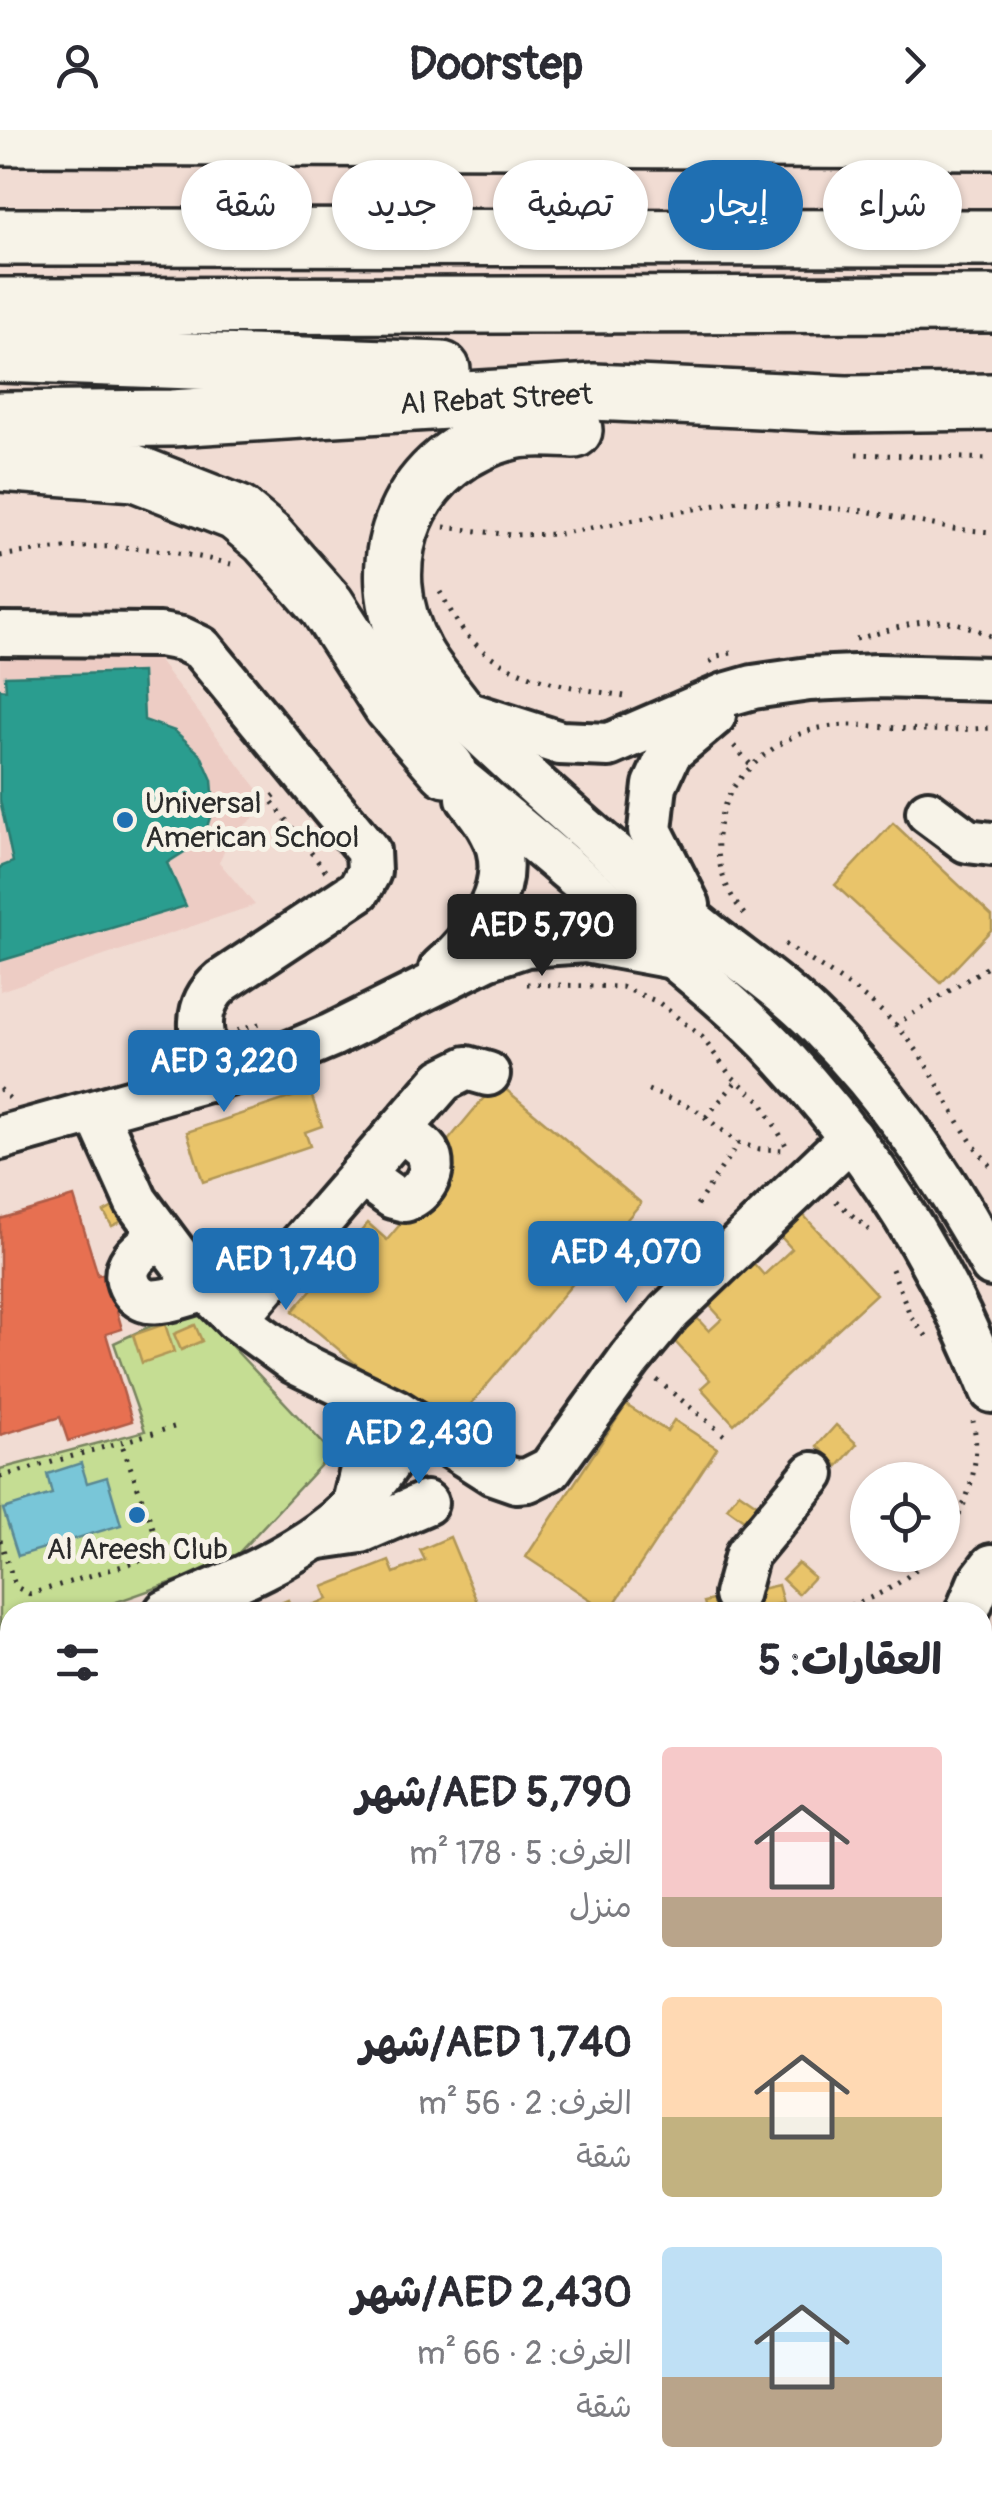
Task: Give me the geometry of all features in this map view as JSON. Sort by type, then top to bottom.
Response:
[{"type":"highway","points":[[0,137],[992,141]]},
{"type":"highway","points":[[0,146],[64,139]]},
{"type":"highway","points":[[0,237],[992,238]]},
{"type":"highway","points":[[0,306],[992,304]]},
{"type":"highway","points":[[0,354],[430,369],[594,392]]},
{"type":"highway","name":"Al Rebat Street","points":[[0,420],[172,418],[594,392],[851,429],[992,402]]},
{"type":"highway","points":[[456,710],[414,654],[392,570],[400,532],[420,487],[459,452],[514,430],[741,434],[851,429]]},
{"type":"highway","points":[[0,463],[134,473],[237,513],[267,538],[327,606],[391,705],[447,770]]},
{"type":"street","points":[[0,634],[160,635],[201,648],[368,851],[369,872],[359,890],[213,988],[199,1019],[208,1061]]},
{"type":"street","points":[[456,710],[560,743],[609,745],[725,695],[753,687],[809,679],[878,676],[992,679]]},
{"type":"street","points":[[687,942],[650,830],[655,785],[670,752],[708,718],[722,712],[753,687]]},
{"type":"street","points":[[456,710],[687,942],[742,1016],[781,1054],[851,1137],[920,1240],[950,1294],[981,1400]]},
{"type":"street","points":[[447,770],[687,942],[775,982],[861,1070],[936,1168],[992,1265]]},
{"type":"street","points":[[410,995],[478,932],[492,904],[498,874],[493,833],[447,770]]},
{"type":"street","points":[[928,812],[967,841],[992,844]]},
{"type":"street","points":[[3,1122],[107,1109],[208,1061],[309,1046],[496,954],[546,941],[687,942]]},
{"type":"street","points":[[236,1319],[450,1074],[467,1068],[488,1074]]},
{"type":"street","points":[[107,1109],[133,1197],[204,1290],[236,1319],[296,1362],[412,1421],[493,1473],[516,1481],[540,1476],[558,1460],[630,1359],[799,1163],[851,1137]]},
{"type":"street","points":[[354,1504],[366,1453],[363,1397]]},
{"type":"street","points":[[188,1602],[282,1560],[320,1537],[389,1467],[412,1421]]},
{"type":"street","points":[[736,1594],[747,1554],[814,1474]]},
{"type":"street","points":[[320,1537],[379,1525],[426,1503]]},
{"type":"street","points":[[965,1602],[992,1566]]},
{"type":"path","points":[[851,429],[992,459]]},
{"type":"path","points":[[436,526],[510,535],[559,534],[738,500],[864,511],[992,532]]},
{"type":"path","points":[[0,556],[102,544],[178,551],[231,564]]},
{"type":"path","points":[[433,582],[465,634],[500,662],[565,687],[644,699]]},
{"type":"path","points":[[749,920],[723,878],[718,830],[735,784],[771,749],[818,727],[844,723],[932,730],[992,728]]},
{"type":"path","points":[[776,938],[860,994],[895,1025],[930,1070],[965,1137],[992,1167]]},
{"type":"path","points":[[895,1025],[992,964]]},
{"type":"path","points":[[514,985],[602,984],[643,994],[668,1009],[702,1037],[736,1082],[761,1101],[799,1163],[874,1234]]},
{"type":"path","points":[[208,1061],[277,1018]]},
{"type":"path","points":[[706,1117],[736,1082]]},
{"type":"path","points":[[648,1090],[685,1104],[738,1142],[799,1163]]},
{"type":"path","points":[[696,1204],[738,1142]]},
{"type":"path","points":[[888,1256],[912,1317],[940,1352]]},
{"type":"path","points":[[630,1359],[728,1438]]},
{"type":"path","points":[[960,1508],[970,1489],[981,1400]]},
{"type":"path","points":[[0,1477],[180,1425]]},
{"type":"path","points":[[0,1540],[14,1582],[30,1594],[144,1559],[154,1550],[156,1536],[121,1442]]},
{"type":"path","points":[[862,1602],[898,1586],[912,1572]]},
{"type":"shaded area","name":"Universal American School","points":[[0,656],[155,656],[270,805],[231,836],[219,862],[255,905],[0,991]]},
{"type":"green space","name":"Al Areesh Club","points":[[194,1306],[332,1453],[230,1562],[116,1602],[0,1602],[0,1469],[145,1431],[114,1343]]},
{"type":"water","points":[[81,1463],[87,1483],[107,1477],[121,1525],[18,1556],[3,1509],[52,1494],[47,1474]]},
{"type":"building: سكن","points":[[893,823],[992,916],[992,929],[941,983],[835,885]]},
{"type":"building: سكن","points":[[497,1082],[641,1203],[443,1437],[293,1311],[368,1223],[387,1240],[450,1165],[437,1154]]},
{"type":"building: سكن","points":[[310,1091],[322,1126],[305,1132],[310,1146],[203,1182],[187,1132]]},
{"type":"building: سكن","points":[[119,1204],[126,1219],[112,1226],[104,1212]]},
{"type":"building: سكن","points":[[797,1208],[876,1294],[734,1424],[701,1388],[710,1380],[668,1334],[692,1313],[709,1331],[722,1319],[703,1298],[748,1257],[764,1275],[792,1249],[774,1229]]},
{"type":"building: سكن","points":[[165,1324],[174,1352],[142,1363],[133,1335]]},
{"type":"building: سكن","points":[[195,1325],[202,1341],[181,1350],[174,1334]]},
{"type":"building: سكن","points":[[626,1405],[667,1431],[674,1420],[717,1448],[616,1602],[594,1602],[526,1557]]},
{"type":"building: سكن","points":[[836,1425],[857,1444],[838,1466],[817,1446]]},
{"type":"building: سكن","points":[[739,1492],[764,1509],[752,1526],[727,1508]]},
{"type":"building: سكن","points":[[450,1537],[477,1602],[320,1602],[328,1599],[323,1587],[389,1561],[394,1573],[425,1560],[420,1550]]},
{"type":"building: سكن","points":[[798,1563],[814,1577],[798,1594],[782,1579]]},
{"type":"building: سكن","points":[[778,1585],[783,1602],[704,1602]]},
{"type":"building: متاجر","points":[[74,1197],[98,1275],[106,1273],[122,1329],[106,1334],[132,1421],[68,1441],[60,1417],[0,1435],[0,1219]]},
{"type":"building: مدارس","name":"Universal American School","points":[[142,672],[144,720],[175,731],[201,755],[212,780],[214,804],[207,827],[192,847],[167,863],[186,906],[0,961],[0,867],[13,862],[0,800],[0,689],[6,690],[5,676]]},
{"type":"place","name":"Universal American School","points":[[125,820]]},
{"type":"place","name":"Al Areesh Club","points":[[137,1515]]}]
